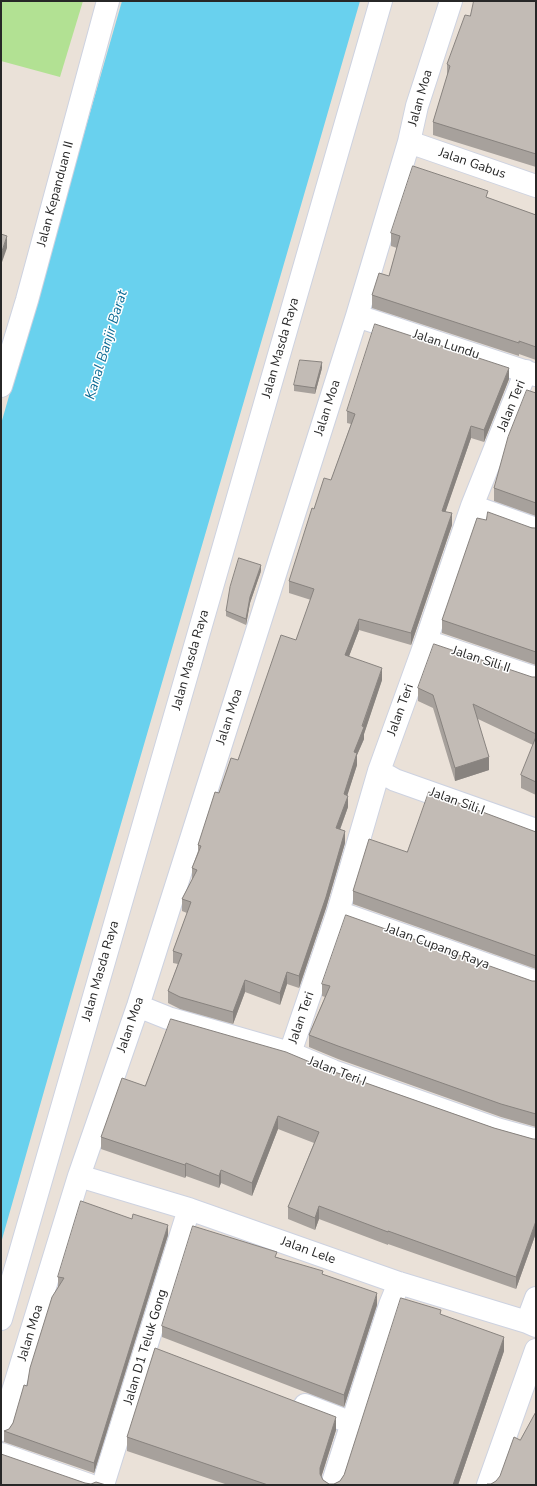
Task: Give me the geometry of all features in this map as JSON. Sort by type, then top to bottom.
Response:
[{"type":"street","name":"Jalan Kepanduan II","points":[[1,386],[27,300],[108,1]]},
{"type":"street","name":"Jalan Masda Raya","points":[[1,1319],[381,1]]},
{"type":"street","name":"Jalan Moa","points":[[1,1430],[79,1176],[138,1006],[357,316],[409,142],[417,106],[451,1]]},
{"type":"street","name":"Jalan Gabus","points":[[409,142],[536,186]]},
{"type":"street","name":"Jalan Lundu","points":[[357,316],[531,373]]},
{"type":"street","name":"Jalan Teri","points":[[290,1053],[338,912],[379,771],[426,641],[472,506],[531,373]]},
{"type":"street","points":[[472,506],[536,529]]},
{"type":"street","name":"Jalan Sili II","points":[[426,641],[536,678]]},
{"type":"street","name":"Jalan Sili I","points":[[379,771],[395,780],[536,830]]},
{"type":"street","name":"Jalan Cupang Raya","points":[[338,912],[536,982]]},
{"type":"street","name":"Jalan Teri I","points":[[138,1006],[168,1018],[290,1053],[333,1071],[489,1127],[536,1140]]},
{"type":"street","name":"Jalan Lele","points":[[79,1176],[189,1208],[398,1283],[531,1324]]},
{"type":"street","name":"Jalan D1 Teluk Gong","points":[[103,1485],[154,1348],[189,1208]]},
{"type":"street","points":[[332,1485],[398,1283]]},
{"type":"street","points":[[531,1324],[536,1298]]},
{"type":"street","points":[[488,1485],[536,1350]]},
{"type":"street","points":[[286,1398],[352,1423]]},
{"type":"street","points":[[1,1454],[89,1485]]},
{"type":"green space","points":[[1,1],[83,1],[60,77],[1,61]]},
{"type":"water","name":"Kanal Banjir Barat","points":[[122,1],[360,1],[1,1243],[1,424]]},
{"type":"building","points":[[474,1],[536,1],[536,154],[433,122],[450,66],[447,64],[465,15],[470,16]]},
{"type":"building","points":[[413,166],[488,191],[486,197],[536,215],[536,347],[519,341],[519,343],[372,295],[379,273],[389,276],[400,236],[391,233]]},
{"type":"building","points":[[1,234],[7,236],[1,254]]},
{"type":"building","points":[[375,324],[509,368],[484,430],[471,426],[442,511],[452,513],[411,633],[359,619],[345,655],[382,668],[362,726],[364,727],[354,752],[357,753],[344,794],[348,796],[336,828],[345,831],[326,897],[299,976],[287,972],[280,993],[245,980],[233,1012],[180,997],[168,991],[182,954],[173,951],[191,902],[182,899],[197,870],[192,868],[201,846],[198,845],[215,792],[219,793],[231,758],[238,760],[281,635],[296,640],[314,589],[289,581],[312,508],[314,509],[324,478],[331,480],[355,414],[347,411]]},
{"type":"building","points":[[300,360],[322,362],[315,388],[294,385]]},
{"type":"building","points":[[527,390],[536,393],[536,503],[494,488],[508,437]]},
{"type":"building","points":[[488,512],[532,528],[536,528],[536,652],[442,620],[477,518],[486,520]]},
{"type":"building","points":[[239,558],[261,565],[250,597],[246,619],[226,611],[230,587]]},
{"type":"building","points":[[434,644],[532,677],[536,677],[536,734],[473,704],[489,757],[455,768],[433,695],[418,688]]},
{"type":"building","points":[[536,737],[536,782],[521,775]]},
{"type":"building","points":[[429,792],[536,832],[536,956],[353,891],[369,839],[407,852]]},
{"type":"building","points":[[346,915],[532,981],[536,981],[536,1114],[501,1104],[309,1035],[330,986],[322,984]]},
{"type":"building","points":[[171,1019],[286,1052],[329,1070],[494,1128],[536,1139],[536,1221],[516,1277],[319,1206],[315,1218],[288,1207],[319,1132],[278,1116],[252,1183],[221,1170],[219,1176],[186,1163],[185,1165],[101,1137],[122,1078],[145,1086]]},
{"type":"building","points":[[81,1201],[132,1219],[133,1214],[168,1225],[94,1463],[4,1431],[9,1429],[13,1423],[24,1385],[27,1386],[30,1368],[52,1297],[64,1278],[58,1277]]},
{"type":"building","points":[[193,1226],[277,1252],[275,1257],[323,1271],[322,1274],[377,1293],[344,1395],[162,1326]]},
{"type":"building","points":[[401,1298],[441,1310],[440,1314],[504,1337],[453,1485],[268,1485],[127,1437],[155,1348],[336,1417],[320,1468],[320,1474],[323,1480],[329,1484],[334,1484],[340,1481],[344,1475]]},
{"type":"building","points":[[536,1412],[536,1485],[486,1485],[496,1481],[500,1476],[514,1437],[520,1440]]},
{"type":"building","points":[[1,1454],[85,1483],[91,1484],[96,1482],[106,1485],[1,1485]]}]
